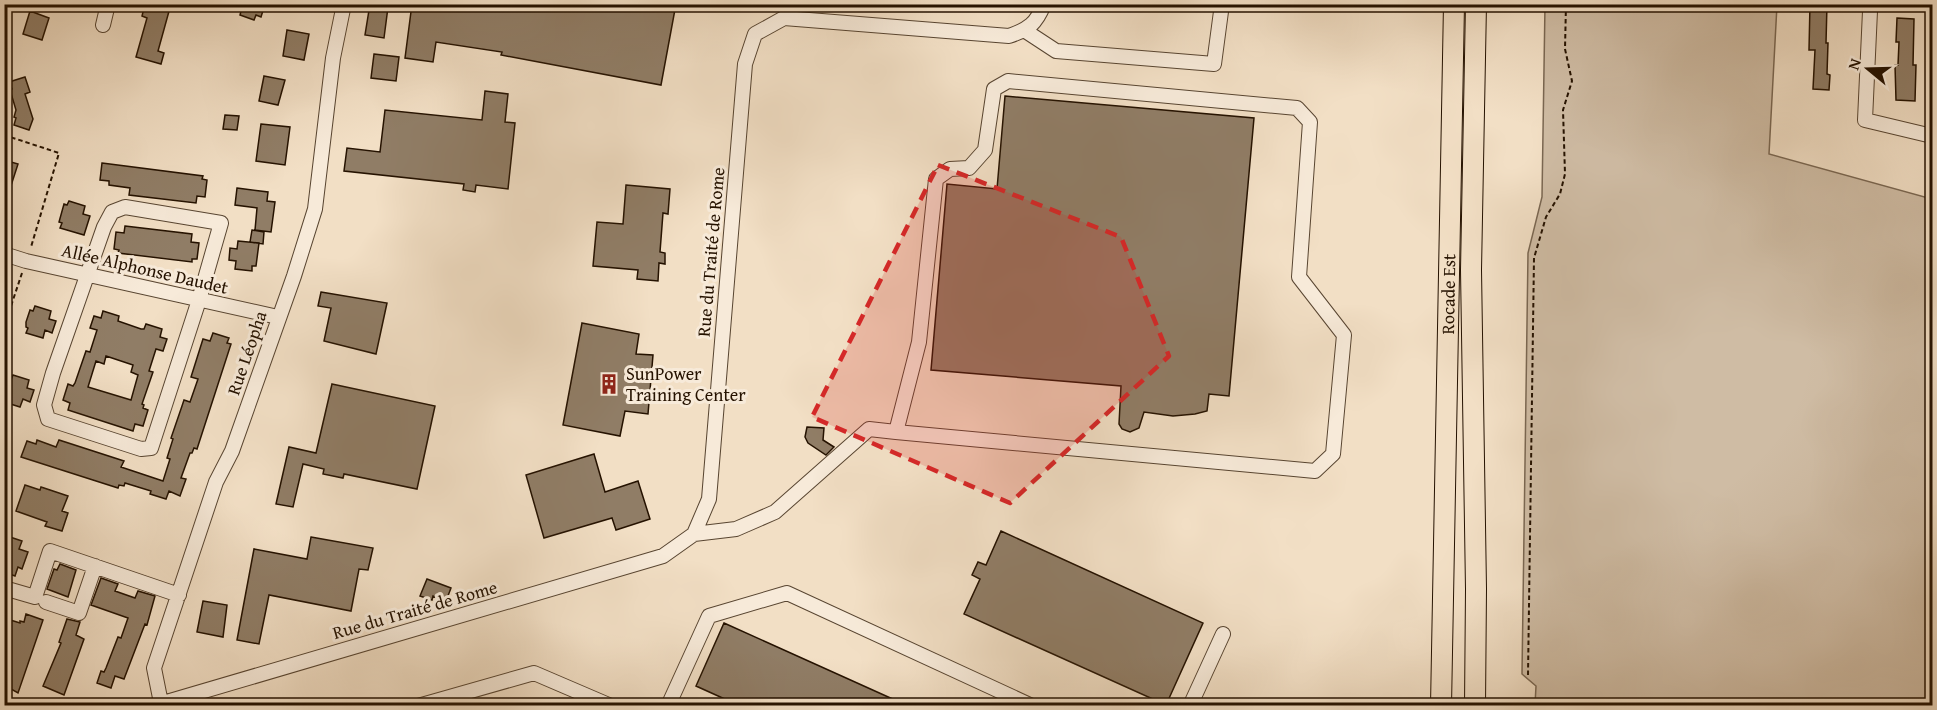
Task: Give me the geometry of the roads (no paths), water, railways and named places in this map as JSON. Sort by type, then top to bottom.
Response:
[{"type":"highway","name":"Rocade Est","points":[[1441,705],[1454,4]]},
{"type":"highway","name":"Rocade Est","points":[[1463,705],[1472,342],[1471,270],[1476,4]]},
{"type":"highway","points":[[1472,342],[1476,589],[1475,705]]},
{"type":"street","points":[[103,25],[108,4]]},
{"type":"street","name":"Rue Léopha","points":[[157,704],[154,668],[216,482],[232,451],[294,276],[315,209],[333,58],[344,4]]},
{"type":"street","points":[[1044,4],[1038,19],[1024,30],[1056,51],[1214,64],[1222,4]]},
{"type":"street","points":[[1872,4],[1864,120],[1932,136]]},
{"type":"street","name":"Rue du Traité de Rome","points":[[157,704],[663,556],[694,534],[709,499],[745,64],[755,34],[784,18],[1009,36],[1024,30]]},
{"type":"street","points":[[694,534],[736,530],[775,512],[869,429],[896,432],[1315,471],[1333,454],[1344,335],[1299,277],[1310,122],[1297,108],[1008,81],[994,89],[986,150],[969,168],[950,169],[936,179],[919,342],[896,432]]},
{"type":"street","points":[[125,207],[221,223],[199,300],[151,448],[141,449],[48,419],[44,405],[53,373],[104,227],[112,213],[125,207]]},
{"type":"street","name":"Allée Alphonse Daudet","points":[[4,254],[26,261],[278,317]]},
{"type":"street","points":[[4,588],[35,597],[50,551],[179,595]]},
{"type":"street","points":[[46,602],[79,613],[95,566]]},
{"type":"street","points":[[668,705],[709,616],[787,593],[1032,705]]},
{"type":"street","points":[[1191,705],[1223,634]]},
{"type":"street","points":[[418,705],[534,673],[611,705]]},
{"type":"place","name":"SunPower Training Center","points":[[609,384]]}]
